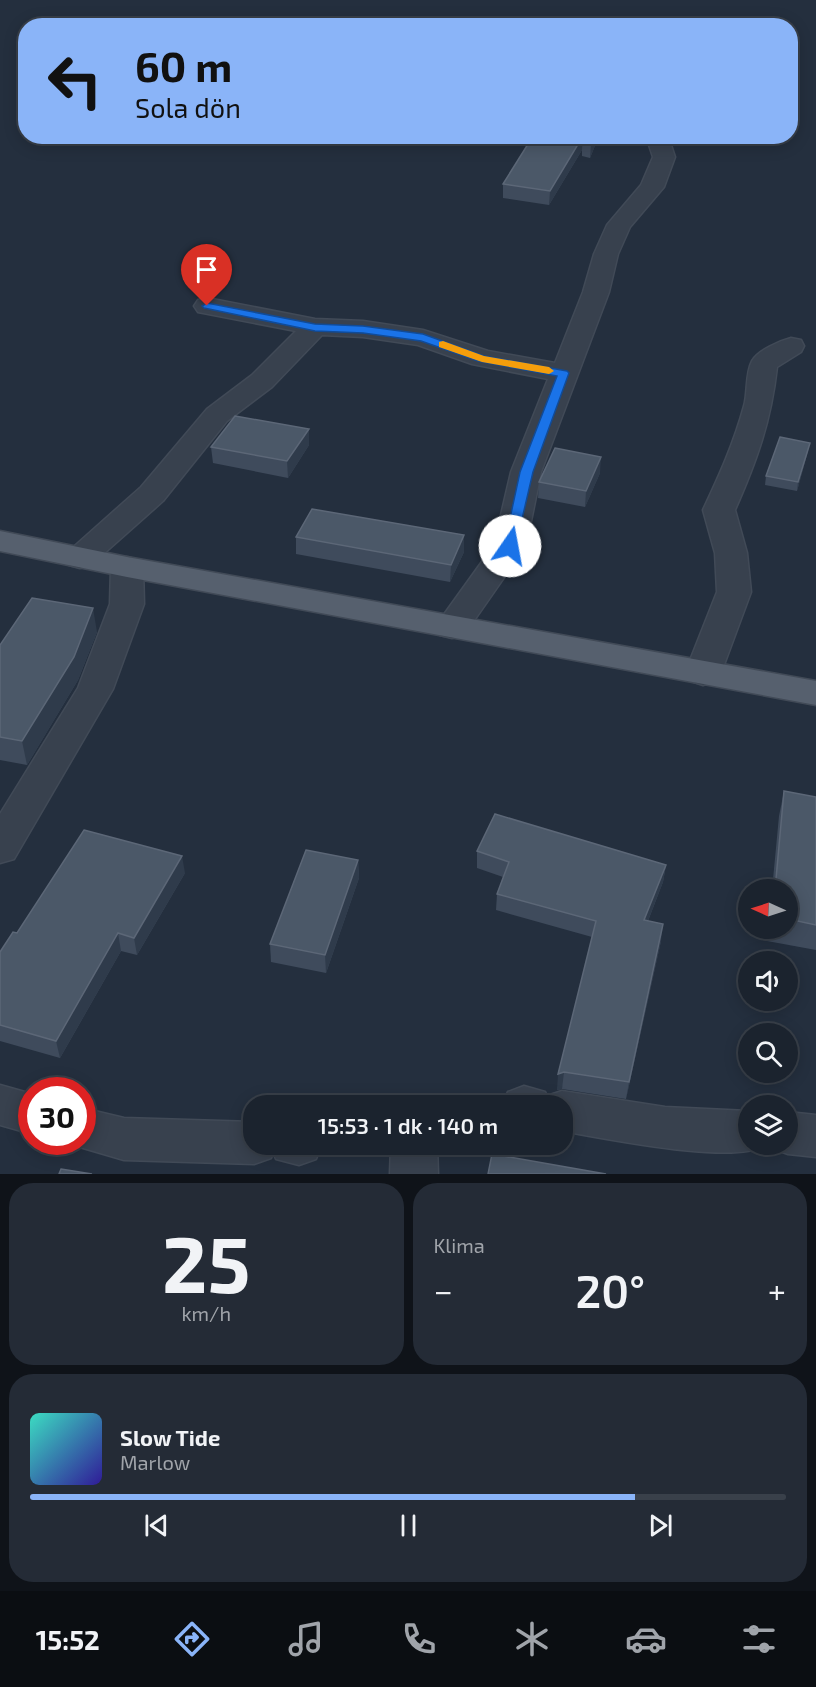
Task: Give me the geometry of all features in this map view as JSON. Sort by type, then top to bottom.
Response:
[{"type":"main road","points":[[0,542],[816,693]]},
{"type":"street","points":[[452,627],[510,546],[526,472],[596,292],[606,254],[619,225],[652,187],[664,157],[660,144]]},
{"type":"street","points":[[207,306],[315,327],[363,329],[423,338],[482,358],[563,373]]},
{"type":"street","points":[[80,558],[152,494],[217,415],[262,381],[315,327]]},
{"type":"street","points":[[703,673],[734,592],[731,553],[719,510],[740,464],[759,404],[764,363],[791,346]]},
{"type":"street","points":[[0,848],[95,689],[127,604],[127,567]]},
{"type":"street","points":[[0,1105],[18,1110]]},
{"type":"street","points":[[573,1113],[665,1128],[738,1132]]},
{"type":"street","points":[[96,1132],[124,1139],[243,1143]]},
{"type":"street","points":[[798,1135],[816,1136]]},
{"type":"street","points":[[414,1155],[414,1174]]},
{"type":"building","points":[[528,144],[578,144],[550,191],[503,184]]},
{"type":"building","points":[[235,416],[309,429],[287,461],[211,447]]},
{"type":"building","points":[[780,437],[810,443],[798,482],[766,476]]},
{"type":"building","points":[[555,448],[601,457],[586,491],[539,482]]},
{"type":"building","points":[[312,509],[464,535],[451,565],[296,537]]},
{"type":"building","points":[[32,598],[93,608],[74,657],[22,741],[0,737],[0,645]]},
{"type":"building","points":[[784,791],[816,797],[816,925],[798,921],[798,879],[776,879]]},
{"type":"building","points":[[495,814],[666,865],[644,920],[663,924],[629,1082],[564,1072],[558,1074],[596,921],[497,894],[509,862],[477,851]]},
{"type":"building","points":[[84,830],[182,856],[134,938],[118,933],[56,1041],[0,1025],[0,952],[13,932],[17,933]]},
{"type":"building","points":[[306,850],[358,860],[325,955],[270,944]]},
{"type":"building","points":[[492,1155],[498,1155],[606,1174],[488,1174]]},
{"type":"building","points":[[61,1169],[92,1174],[59,1174]]},
{"type":"slow traffic","points":[[443,345],[482,358],[549,371]]},
{"type":"route","points":[[207,306],[315,327],[363,329],[423,338],[482,358],[563,373],[526,472],[510,546]]}]
